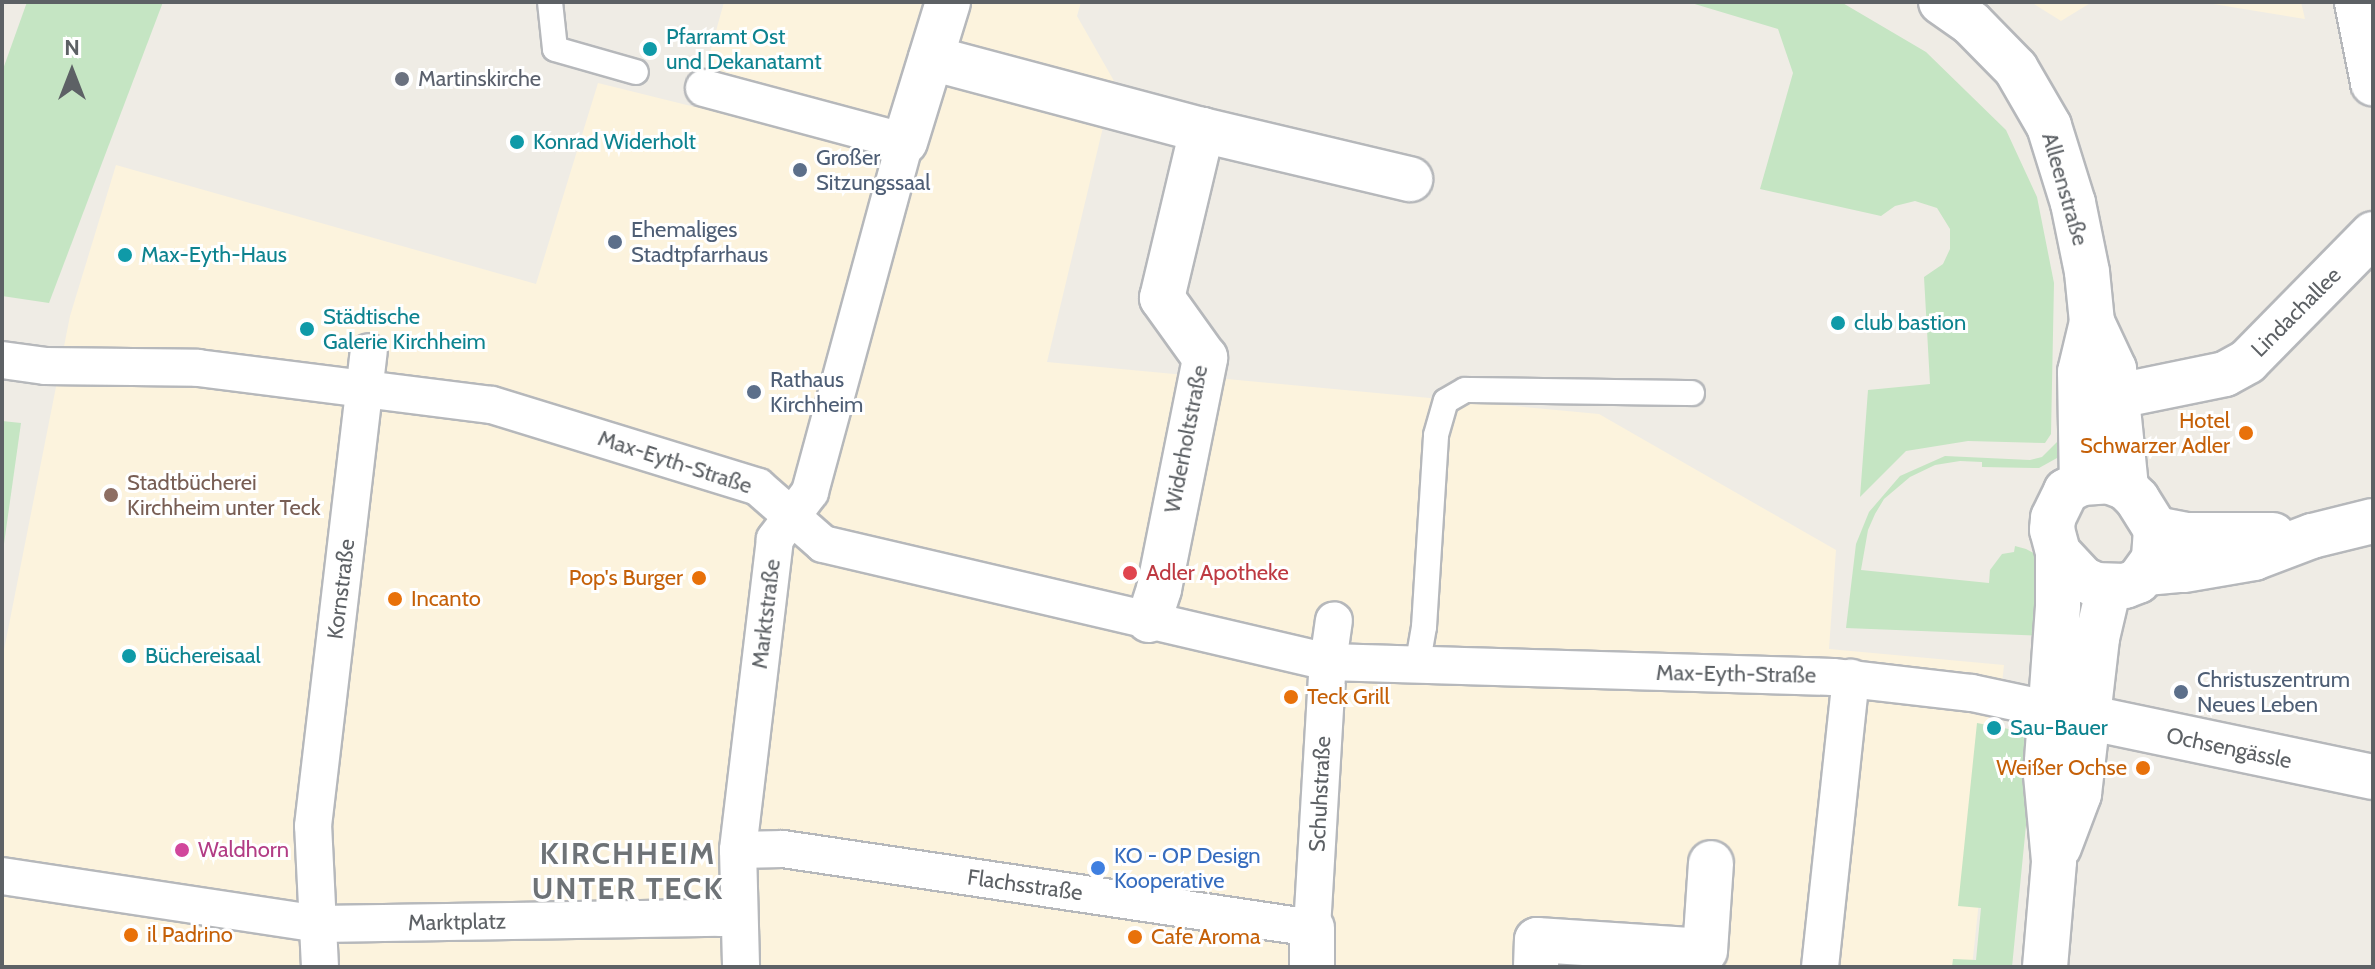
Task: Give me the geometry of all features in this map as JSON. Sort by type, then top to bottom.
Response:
[{"type":"street","name":"Marktstraße","points":[[741,967],[738,850],[775,539],[810,492],[905,142],[948,2]]},
{"type":"street","name":"Alleenstraße","points":[[1941,2],[1971,23],[2016,69],[2049,126],[2073,203],[2087,272],[2092,322],[2080,372],[2082,483]]},
{"type":"street","points":[[2357,2],[2373,83]]},
{"type":"street","points":[[931,58],[1202,130],[1410,179]]},
{"type":"street","points":[[704,88],[905,142]]},
{"type":"street","name":"Widerholtstraße","points":[[1149,620],[1159,589],[1205,358],[1162,298],[1202,130]]},
{"type":"street","name":"Lindachallee","points":[[2118,396],[2225,374],[2248,361],[2373,234]]},
{"type":"street","name":"Alleenstraße","points":[[2092,322],[2114,369],[2126,488]]},
{"type":"street","name":"Kornstraße","points":[[319,924],[313,826],[369,352]]},
{"type":"street","name":"Max-Eyth-Straße","points":[[2,360],[45,366],[198,368],[492,405],[758,487],[823,544],[1328,662],[1851,678],[1972,693],[2069,713]]},
{"type":"street","points":[[2045,967],[2054,861],[2079,794],[2069,713],[2058,552],[2052,530],[2058,501],[2066,491],[2082,483],[2108,481],[2126,488],[2148,512],[2156,529],[2154,559],[2128,580],[2097,638],[2069,713]]},
{"type":"street","points":[[2058,552],[2070,569],[2083,579],[2128,580],[2254,558],[2312,536],[2373,521]]},
{"type":"street","points":[[2156,529],[2188,535],[2312,536]]},
{"type":"street","name":"Schuhstraße","points":[[1312,948],[1328,662],[1334,620]]},
{"type":"street","points":[[1820,967],[1851,678]]},
{"type":"street","name":"Ochsengässle","points":[[2069,713],[2214,747],[2373,777]]},
{"type":"street","name":"Flachsstraße","points":[[738,850],[783,849],[1312,948]]},
{"type":"street","points":[[1536,967],[1537,940],[1705,951],[1711,863]]},
{"type":"street","name":"Marktplatz","points":[[2,876],[319,924],[721,918],[738,913]]},
{"type":"street","points":[[319,924],[320,967]]},
{"type":"lane","points":[[550,2],[555,49],[636,72]]},
{"type":"lane","points":[[1417,667],[1424,627],[1436,435],[1446,401],[1465,390],[1692,393]]},
{"type":"shaded area","points":[[724,2],[1081,2],[1077,16],[1114,81],[1047,362],[1599,414],[1836,550],[1829,649],[2004,665],[1972,967],[2,967],[2,660],[70,316],[116,165],[536,284],[598,83],[695,107]]},
{"type":"shaded area","points":[[2031,2],[2092,2],[2061,21]]},
{"type":"shaded area","points":[[2201,2],[2301,2],[2305,19]]},
{"type":"green space","points":[[27,2],[163,2],[49,303],[2,296],[2,72]]},
{"type":"green space","points":[[1688,2],[1841,2],[1926,52],[2006,130],[2037,197],[2054,283],[2051,434],[2045,443],[1968,441],[1906,451],[1860,497],[1868,390],[1930,384],[1924,277],[1943,264],[1950,249],[1950,229],[1937,208],[1915,201],[1895,206],[1881,216],[1760,189],[1793,73],[1778,29]]},
{"type":"green space","points":[[2,421],[21,423],[2,558]]},
{"type":"green space","points":[[2061,438],[2066,453],[2039,468],[1982,467],[1982,462],[1960,461],[1935,465],[1910,477],[1884,499],[1875,514],[1868,530],[1861,570],[1989,583],[1990,570],[2002,554],[2014,552],[2015,546],[2026,549],[2037,555],[2044,636],[1846,628],[1856,544],[1869,512],[1900,476],[1945,456],[2030,460],[2042,457]]},
{"type":"green space","points":[[1977,723],[2035,734],[2012,967],[1952,967],[1953,959],[1976,960],[1981,908],[1958,906]]},
{"type":"place","name":"Pfarramt Ost und Dekanatamt","points":[[650,49]]},
{"type":"place","name":"Martinskirche","points":[[402,79]]},
{"type":"place","name":"Konrad Widerholt","points":[[517,142]]},
{"type":"place","name":"Großer Sitzungssaal","points":[[800,170]]},
{"type":"place","name":"Ehemaliges Stadtpfarrhaus","points":[[615,242]]},
{"type":"place","name":"Max-Eyth-Haus","points":[[125,255]]},
{"type":"place","name":"club bastion","points":[[1838,323]]},
{"type":"place","name":"Städtische Galerie Kirchheim","points":[[307,329]]},
{"type":"place","name":"Rathaus Kirchheim","points":[[754,392]]},
{"type":"place","name":"Hotel Schwarzer Adler","points":[[2246,433]]},
{"type":"place","name":"Stadtbücherei Kirchheim unter Teck","points":[[111,495]]},
{"type":"place","name":"Adler Apotheke","points":[[1130,573]]},
{"type":"place","name":"Pop's Burger","points":[[699,578]]},
{"type":"place","name":"Incanto","points":[[395,599]]},
{"type":"place","name":"Büchereisaal","points":[[129,656]]},
{"type":"place","name":"Christuszentrum Neues Leben","points":[[2181,692]]},
{"type":"place","name":"Teck Grill","points":[[1291,697]]},
{"type":"place","name":"Sau-Bauer","points":[[1994,728]]},
{"type":"place","name":"Weißer Ochse","points":[[2143,768]]},
{"type":"place","name":"Waldhorn","points":[[182,850]]},
{"type":"place","name":"KO - OP Design Kooperative","points":[[1098,868]]},
{"type":"place","name":"il Padrino","points":[[131,935]]},
{"type":"place","name":"Cafe Aroma","points":[[1135,937]]},
{"type":"district","name":"KIRCHHEIM UNTER TECK","points":[[628,871]]}]
